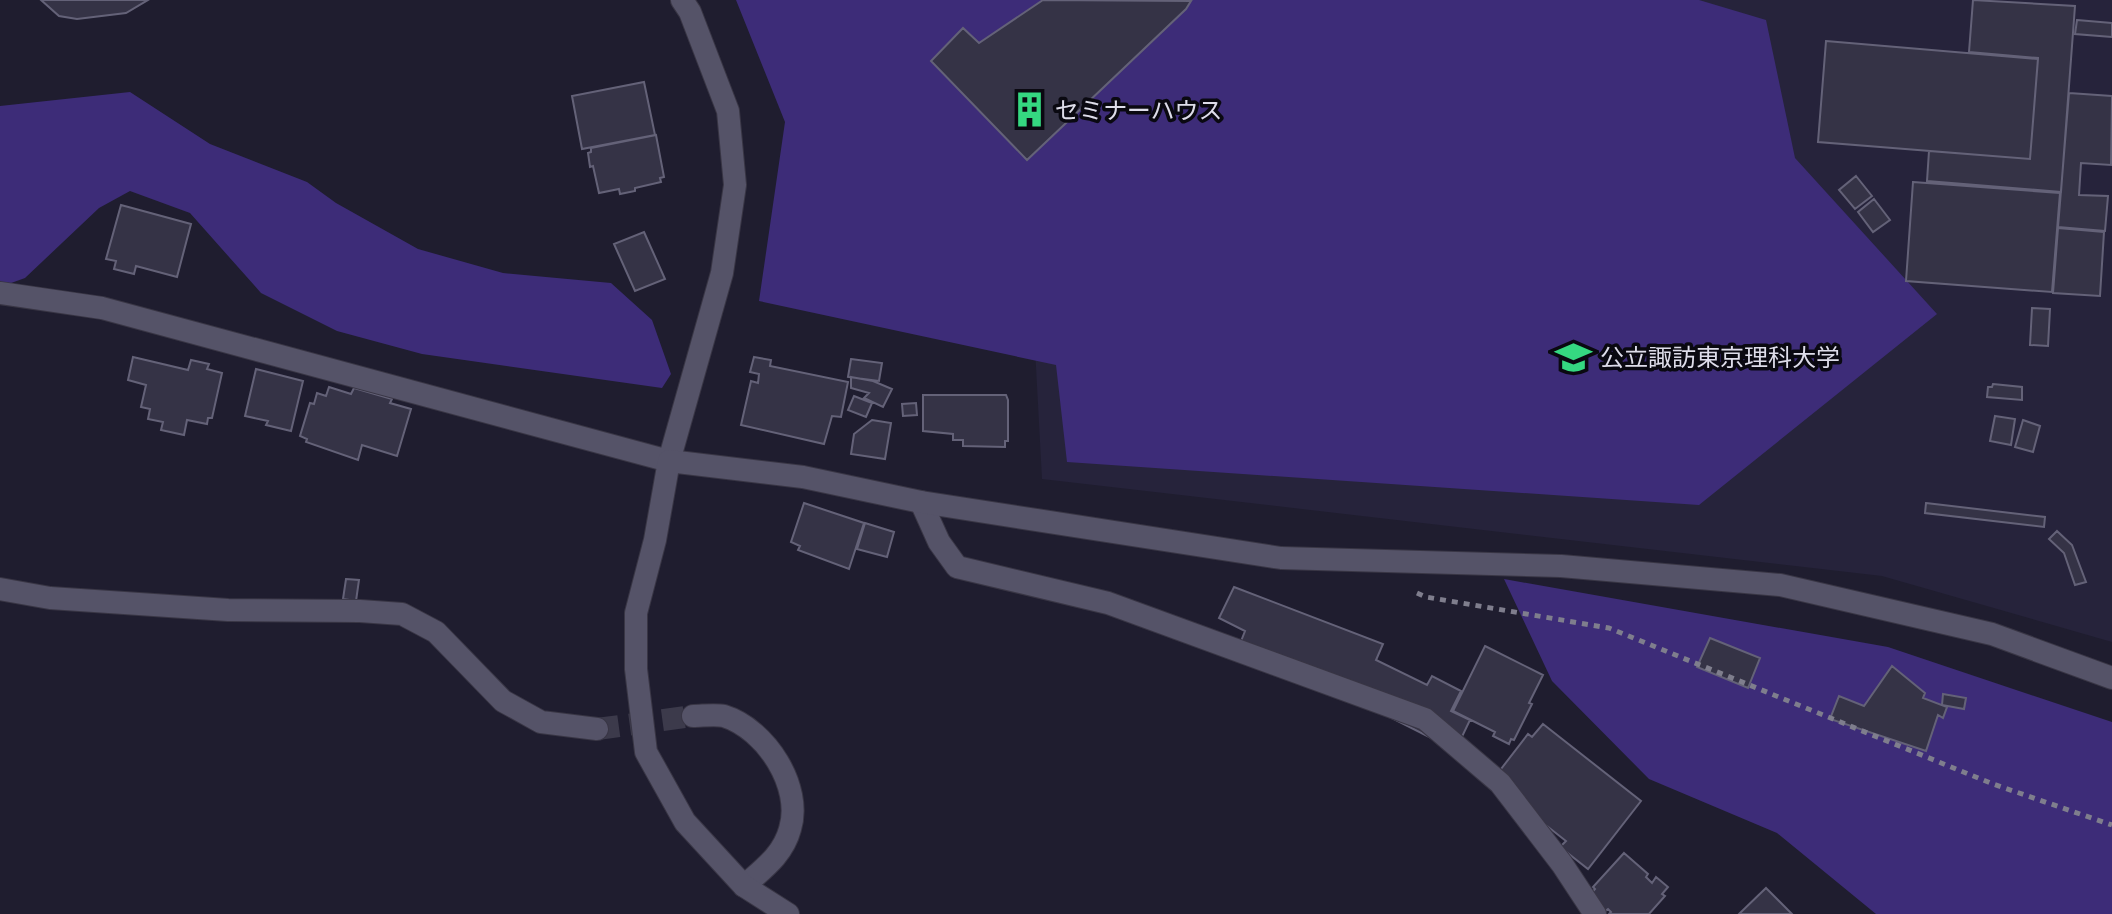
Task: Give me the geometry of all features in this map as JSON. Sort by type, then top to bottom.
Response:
[{"type":"street","points":[[682,0],[690,12],[728,111],[735,185],[722,273],[669,461],[655,540],[636,613],[636,669],[646,752],[685,822],[744,886],[788,914]]},
{"type":"street","points":[[0,293],[102,308],[669,461],[803,477],[921,502],[1281,558],[1561,566],[1780,585],[1992,634],[2112,678]]},
{"type":"street","points":[[921,502],[939,542],[957,567],[1108,603],[1425,719],[1500,783],[1562,864],[1595,914]]},
{"type":"street","points":[[0,589],[50,598],[228,610],[402,614],[436,632],[503,701],[541,722],[597,729]]},
{"type":"street","points":[[693,716],[723,716],[746,728],[779,759],[794,805],[790,830],[777,857],[744,886]]},
{"type":"path","points":[[1412,590],[1426,597],[1609,628],[1993,784],[2112,825]]},
{"type":"shaded area","name":"公立諏訪東京理科大学","points":[[736,0],[1699,0],[1766,20],[1795,158],[1937,314],[1699,505],[1067,462],[1056,365],[759,301],[785,122]]},
{"type":"shaded area","name":"公立諏訪東京理科大学","points":[[851,0],[2112,0],[2112,642],[1882,576],[1042,479],[1029,236]]},
{"type":"shaded area","points":[[130,92],[210,144],[307,182],[336,203],[418,249],[503,273],[611,283],[652,320],[671,374],[662,388],[422,354],[337,331],[261,293],[190,213],[130,191],[99,208],[25,278],[0,287],[0,106]]},
{"type":"shaded area","points":[[1504,579],[1888,647],[2112,722],[2112,914],[1876,914],[1777,833],[1649,779],[1552,681]]},
{"type":"building","points":[[41,0],[148,0],[126,13],[77,19],[59,16]]},
{"type":"building","name":"セミナーハウス","points":[[1043,0],[1191,1],[1027,160],[931,61],[963,28],[979,43]]},
{"type":"building","points":[[1973,0],[2075,6],[2061,192],[1927,181],[1929,151],[2030,159],[2038,58],[1969,52]]},
{"type":"building","points":[[2077,20],[2112,23],[2112,37],[2075,34]]},
{"type":"building","points":[[1826,41],[2038,59],[2030,159],[1818,142]]},
{"type":"building","points":[[644,82],[655,135],[582,149],[572,96]]},
{"type":"building","points":[[2069,93],[2112,96],[2111,165],[2081,163],[2079,195],[2108,196],[2105,231],[2058,227]]},
{"type":"building","points":[[656,135],[664,177],[660,178],[661,182],[620,194],[619,189],[599,193],[593,166],[590,167],[588,153],[591,148]]},
{"type":"building","points":[[1856,176],[1872,196],[1855,209],[1839,190]]},
{"type":"building","points":[[1913,182],[2060,193],[2052,292],[1906,281]]},
{"type":"building","points":[[1874,199],[1890,220],[1873,232],[1858,212]]},
{"type":"building","points":[[121,205],[191,224],[177,277],[136,266],[134,274],[114,269],[116,261],[106,259]]},
{"type":"building","points":[[2058,228],[2104,232],[2100,296],[2053,293]]},
{"type":"building","points":[[644,232],[665,279],[635,291],[614,244]]},
{"type":"building","points":[[2032,308],[2050,309],[2048,346],[2030,345]]},
{"type":"building","points":[[133,357],[188,370],[191,360],[209,364],[207,369],[222,373],[212,418],[208,418],[207,424],[187,420],[184,435],[161,430],[163,422],[148,419],[150,409],[141,407],[146,385],[128,380]]},
{"type":"building","points":[[754,357],[771,360],[770,366],[848,382],[841,417],[832,416],[824,444],[741,425],[751,381],[758,383],[759,374],[750,372]]},
{"type":"building","points":[[851,359],[882,363],[879,381],[848,377]]},
{"type":"building","points":[[256,369],[303,381],[291,431],[245,416]]},
{"type":"building","points":[[851,377],[892,389],[883,407],[864,398],[869,393],[851,388]]},
{"type":"building","points":[[1993,384],[2022,387],[2022,400],[1987,397],[1988,387]]},
{"type":"building","points":[[329,387],[351,394],[354,388],[392,399],[390,403],[411,409],[397,456],[362,445],[358,460],[306,442],[307,439],[300,436],[310,403],[314,404],[317,393],[326,396]]},
{"type":"building","points":[[923,395],[1006,395],[1008,441],[1005,441],[1005,447],[963,446],[963,440],[953,440],[953,434],[923,431]]},
{"type":"building","points":[[854,396],[872,403],[866,417],[848,410]]},
{"type":"building","points":[[916,403],[917,415],[903,416],[902,404]]},
{"type":"building","points":[[1995,416],[2015,419],[2011,445],[1990,441]]},
{"type":"building","points":[[872,420],[891,423],[885,459],[851,454],[854,434]]},
{"type":"building","points":[[2023,420],[2040,426],[2033,452],[2015,447]]},
{"type":"building","points":[[804,503],[864,523],[849,569],[798,550],[800,546],[791,542]]},
{"type":"building","points":[[1926,503],[2045,517],[2044,527],[1925,513]]},
{"type":"building","points":[[865,523],[894,532],[887,557],[857,549]]},
{"type":"building","points":[[2057,531],[2072,545],[2086,582],[2075,585],[2064,553],[2049,539]]},
{"type":"building","points":[[346,579],[359,580],[356,601],[343,599]]},
{"type":"building","points":[[1234,587],[1383,644],[1376,660],[1427,685],[1432,676],[1461,691],[1451,711],[1470,720],[1458,745],[1443,744],[1291,667],[1238,649],[1245,631],[1219,618]]},
{"type":"building","points":[[1710,638],[1760,658],[1748,688],[1697,667]]},
{"type":"building","points":[[1485,646],[1543,675],[1529,703],[1532,704],[1509,744],[1493,736],[1495,732],[1453,711]]},
{"type":"building","points":[[1892,666],[1925,693],[1923,698],[1947,707],[1943,718],[1938,715],[1926,751],[1830,719],[1839,696],[1864,706]]},
{"type":"building","points":[[1943,694],[1966,698],[1964,709],[1942,705]]},
{"type":"building","points":[[1543,724],[1641,801],[1588,869],[1560,847],[1566,841],[1491,782],[1528,734],[1532,737]]},
{"type":"building","points":[[1624,853],[1648,874],[1646,877],[1652,883],[1656,877],[1668,887],[1662,894],[1665,896],[1649,914],[1609,914],[1608,909],[1604,912],[1588,897],[1595,889],[1593,887]]},
{"type":"building","points":[[1766,888],[1792,914],[1739,914]]},
{"type":"tunnel","points":[[597,729],[693,716]]},
{"type":"place","name":"セミナーハウス","points":[[1029,110]]},
{"type":"place","name":"公立諏訪東京理科大学","points":[[1574,357]]}]
